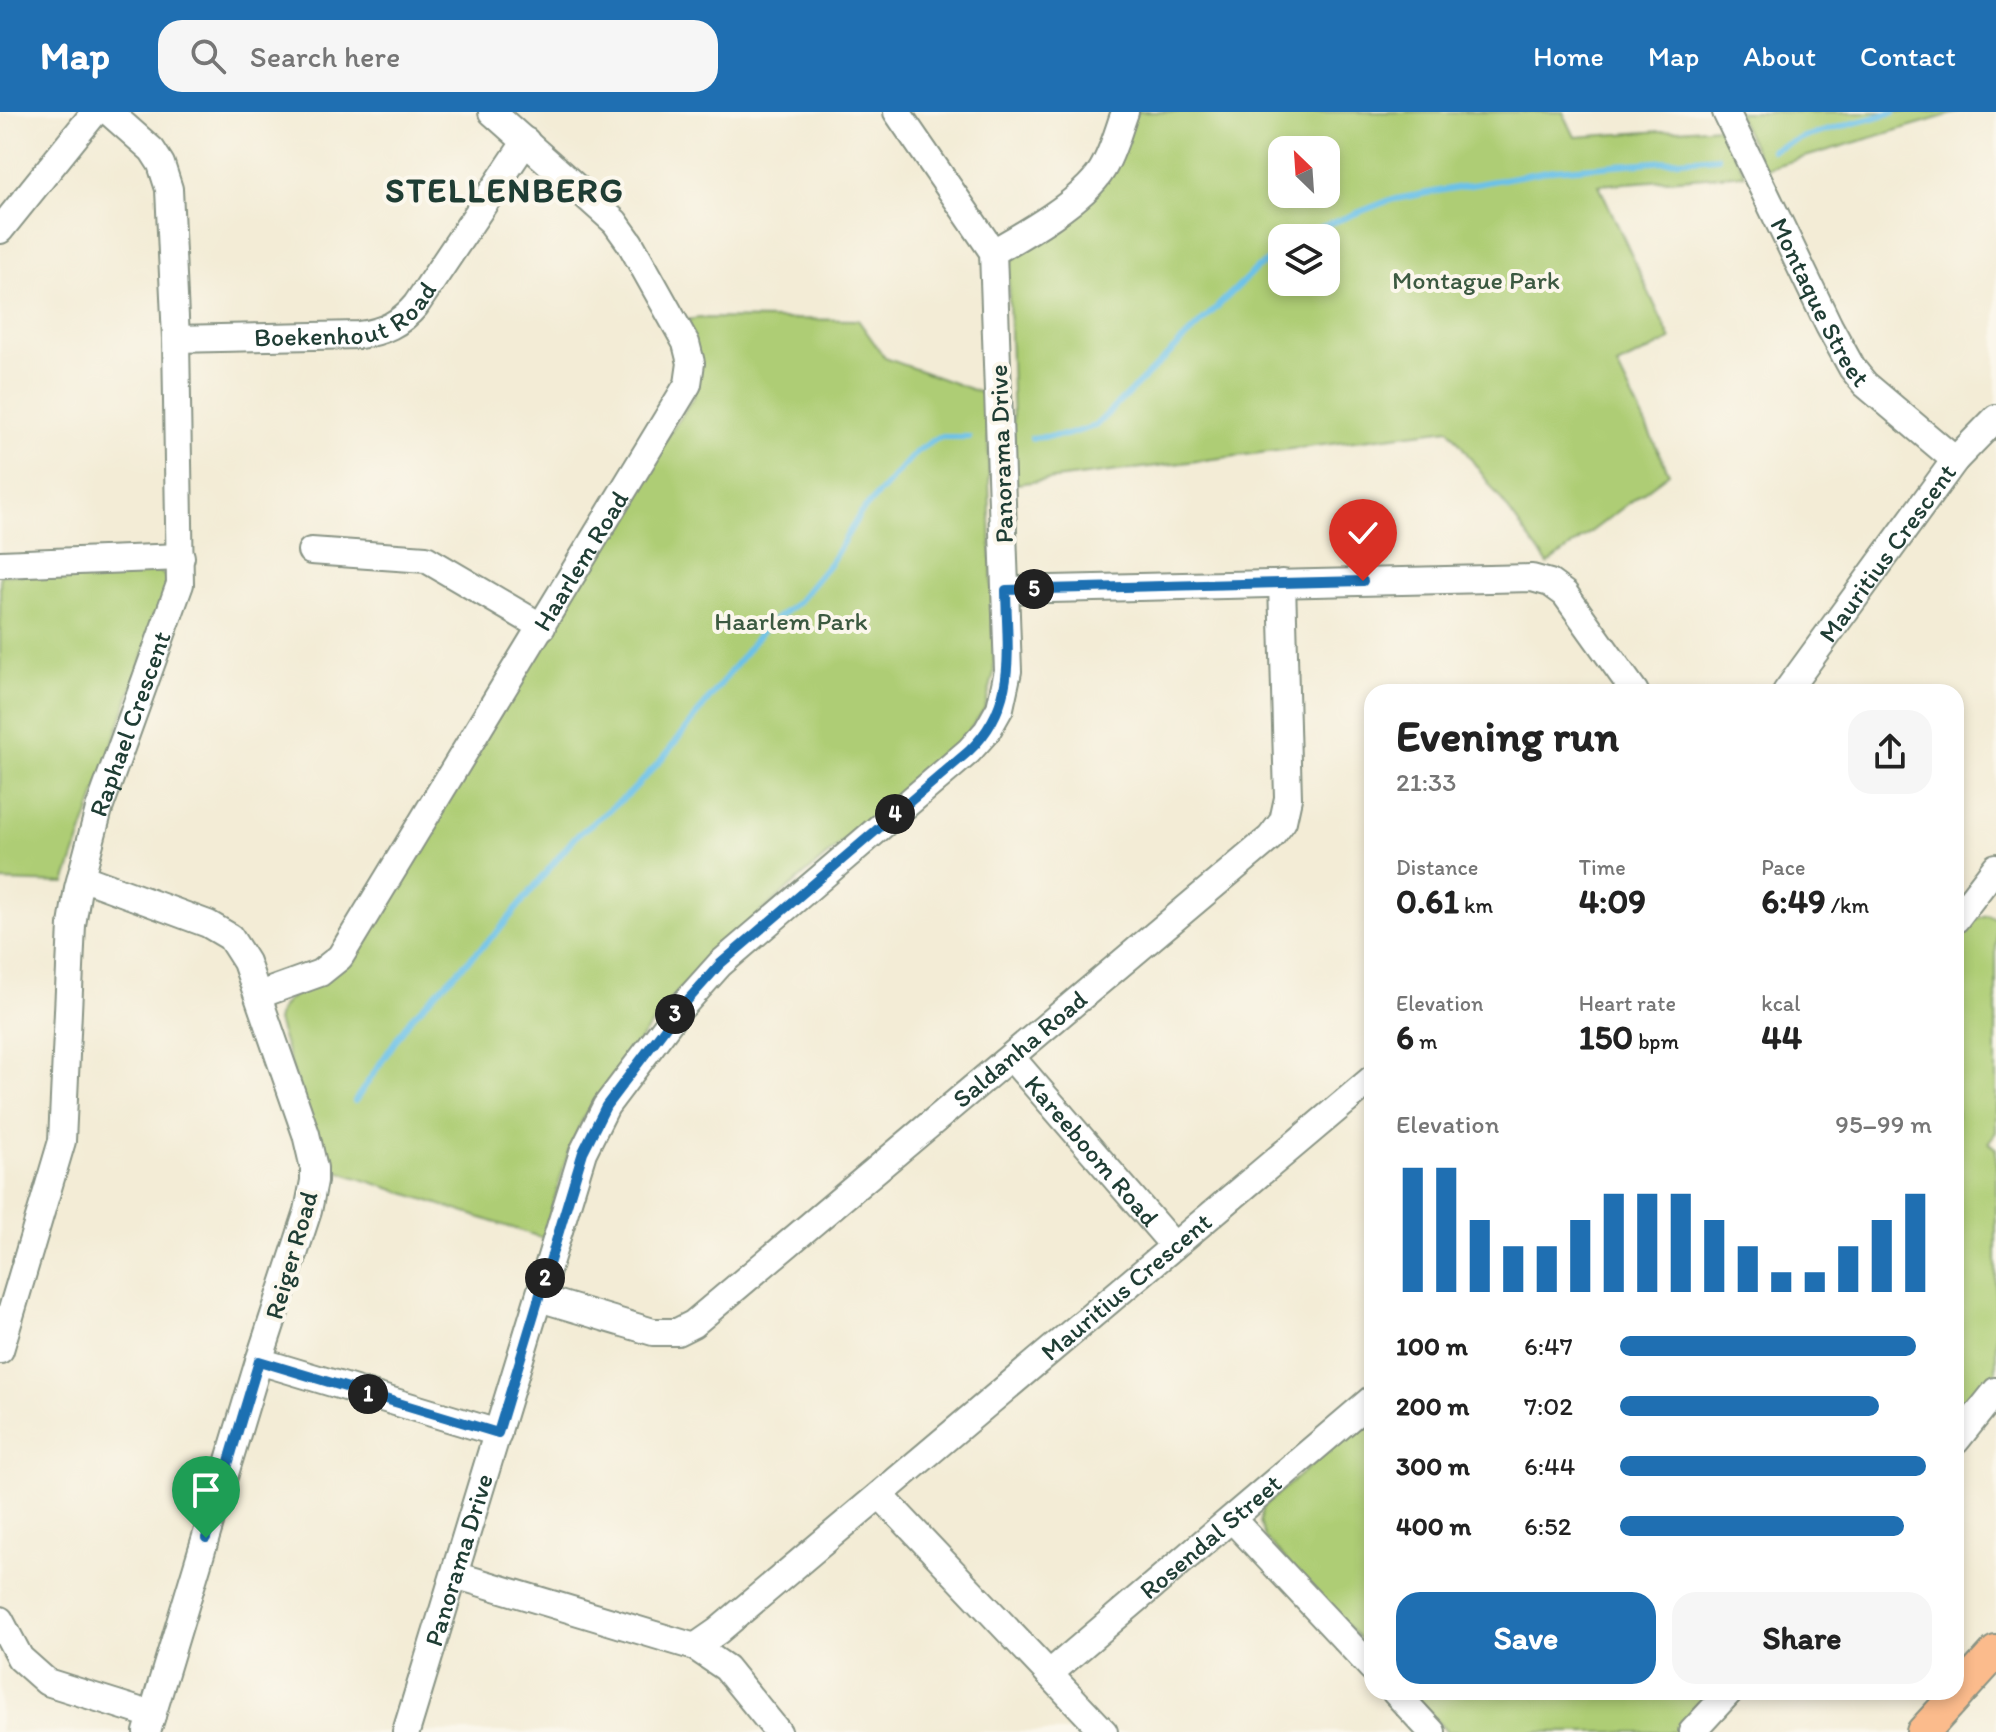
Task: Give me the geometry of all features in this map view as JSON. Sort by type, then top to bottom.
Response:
[{"type":"main road","points":[[1964,1687],[1996,1652]]},
{"type":"main road","points":[[1923,1732],[1952,1700]]},
{"type":"street","points":[[0,230],[95,112]]},
{"type":"street","name":"Raphael Crescent","points":[[0,1350],[62,1141],[72,925],[81,877],[99,809],[180,584],[176,339],[169,189],[161,164],[152,150],[109,112]]},
{"type":"street","name":"Haarlem Road","points":[[259,995],[320,973],[340,957],[684,394],[691,374],[686,343],[623,232],[602,208],[492,112]]},
{"type":"street","points":[[897,112],[993,252],[1073,200],[1094,181],[1111,152],[1125,112]]},
{"type":"street","name":"Montaque Street","points":[[1726,112],[1852,368],[1865,384],[1955,460]]},
{"type":"street","name":"Boekenhout Road","points":[[176,339],[359,335],[387,329],[409,314],[416,305],[526,141]]},
{"type":"street","name":"Panorama Drive","points":[[406,1732],[583,1152],[606,1106],[677,1012],[730,955],[969,751],[987,731],[1000,708],[1006,683],[1006,590],[993,252]]},
{"type":"street","name":"Mauritius Crescent","points":[[1792,684],[1955,460],[1996,418]]},
{"type":"street","points":[[311,551],[426,559],[542,627]]},
{"type":"street","points":[[0,564],[181,557]]},
{"type":"street","points":[[1006,590],[1542,579],[1565,594],[1629,684]]},
{"type":"street","name":"Saldanha Road","points":[[539,1298],[653,1332],[685,1329],[1270,838],[1283,821],[1288,798],[1282,583]]},
{"type":"street","points":[[1964,913],[1988,896],[1996,867]]},
{"type":"street","name":"Reiger Road","points":[[81,877],[220,930],[230,937],[242,953],[259,995],[306,1134],[314,1168],[308,1211],[259,1361],[150,1723]]},
{"type":"street","name":"Kareeboom Road","points":[[1011,1057],[1174,1246]]},
{"type":"street","name":"Mauritius Crescent","points":[[695,1647],[718,1631],[1364,1086]]},
{"type":"street","points":[[259,1361],[498,1433]]},
{"type":"street","points":[[1964,1431],[1996,1391]]},
{"type":"street","name":"Rosendal Street","points":[[1049,1674],[1364,1406]]},
{"type":"street","points":[[880,1495],[1104,1732]]},
{"type":"street","points":[[1232,1519],[1364,1659]]},
{"type":"street","points":[[455,1575],[695,1647],[726,1668],[778,1732]]},
{"type":"street","points":[[0,1620],[20,1658],[47,1682],[150,1723]]},
{"type":"street","points":[[1402,1700],[1432,1732]]},
{"type":"street","points":[[1692,1732],[1722,1700]]},
{"type":"green space","name":"Montague Park","points":[[1136,112],[1563,112],[1575,137],[1720,127],[1745,174],[1599,185],[1671,340],[1617,366],[1669,473],[1548,564],[1449,429],[1015,484],[1010,264]]},
{"type":"green space","points":[[1736,112],[1959,112],[1764,169]]},
{"type":"green space","name":"Haarlem Park","points":[[686,320],[858,320],[885,358],[987,395],[994,673],[985,708],[964,738],[725,943],[669,1001],[584,1116],[569,1150],[543,1238],[324,1167],[277,1021],[286,1002],[305,991],[694,396]]},
{"type":"green space","points":[[158,570],[166,577],[168,584],[65,883],[0,881],[0,575]]},
{"type":"green space","points":[[1986,915],[1996,918],[1996,1132],[1989,1142],[1996,1148],[1996,1376],[1964,1417],[1964,926]]},
{"type":"green space","points":[[1364,1419],[1364,1643],[1265,1538],[1260,1522],[1263,1507]]},
{"type":"green space","points":[[1417,1700],[1706,1700],[1676,1732],[1447,1732]]},
{"type":"waterway","points":[[1772,150],[1804,137],[1894,112]]},
{"type":"waterway","points":[[1329,224],[1390,200],[1552,170],[1718,157]]},
{"type":"waterway","points":[[1032,438],[1066,435],[1095,426],[1257,268],[1268,261]]},
{"type":"waterway","points":[[355,1101],[411,1018],[500,929],[575,837],[630,793],[663,758],[766,626],[797,603],[831,562],[860,514],[917,451],[939,437],[969,437]]},
{"type":"district","name":"STELLENBERG","points":[[505,190]]},
{"type":"route","points":[[206,1538],[259,1361],[498,1433],[583,1152],[598,1118],[677,1012],[720,964],[969,751],[987,731],[1000,708],[1008,671],[1006,590],[1363,581]]}]
